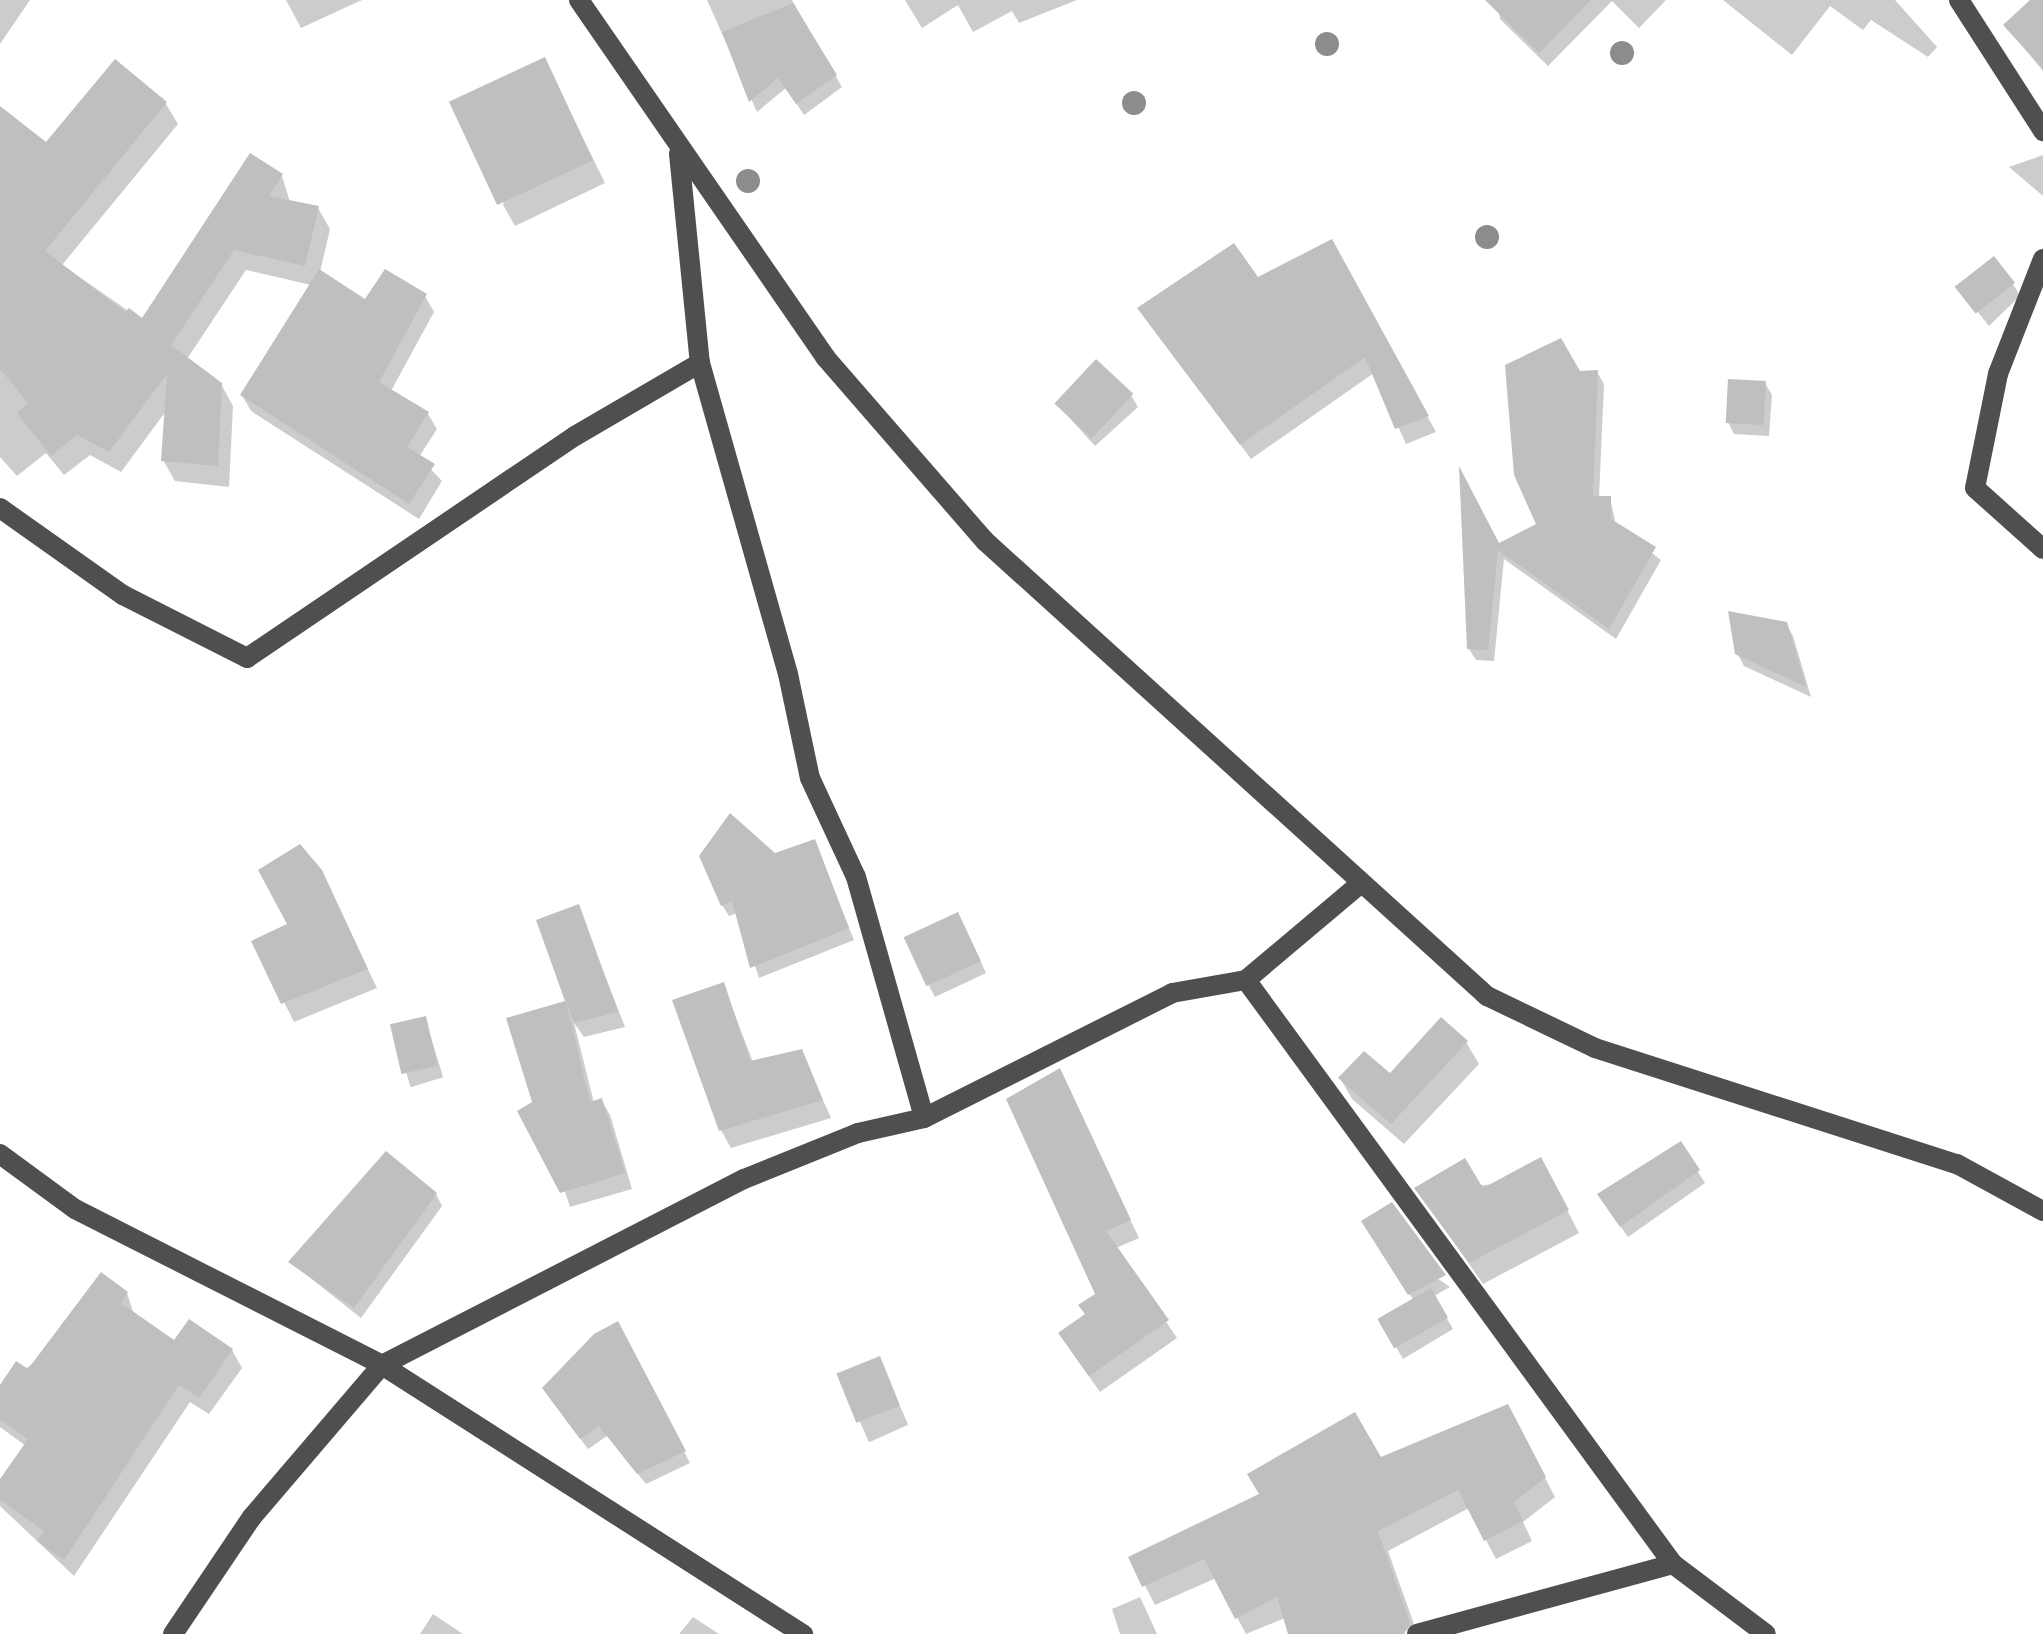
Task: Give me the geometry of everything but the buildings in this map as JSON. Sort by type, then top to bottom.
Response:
[{"type":"street","points":[[579,0],[678,150],[825,357],[985,541],[1172,705],[1359,885],[1487,996],[1595,1048],[1957,1164],[2043,1211]]},
{"type":"street","points":[[1959,0],[2043,131]]},
{"type":"street","points":[[678,150],[700,363],[788,674],[810,778],[856,877],[924,1118]]},
{"type":"street","points":[[2043,259],[1998,374],[1975,488],[2043,549]]},
{"type":"street","points":[[0,508],[123,595],[247,658],[575,436],[700,363]]},
{"type":"street","points":[[173,1634],[252,1517],[382,1365],[744,1179],[858,1133],[924,1118],[1172,993],[1246,980],[1359,885]]},
{"type":"street","points":[[1246,980],[1673,1564],[1766,1634]]},
{"type":"street","points":[[0,1154],[75,1209],[382,1365],[803,1634]]},
{"type":"street","points":[[1417,1634],[1673,1564]]}]
